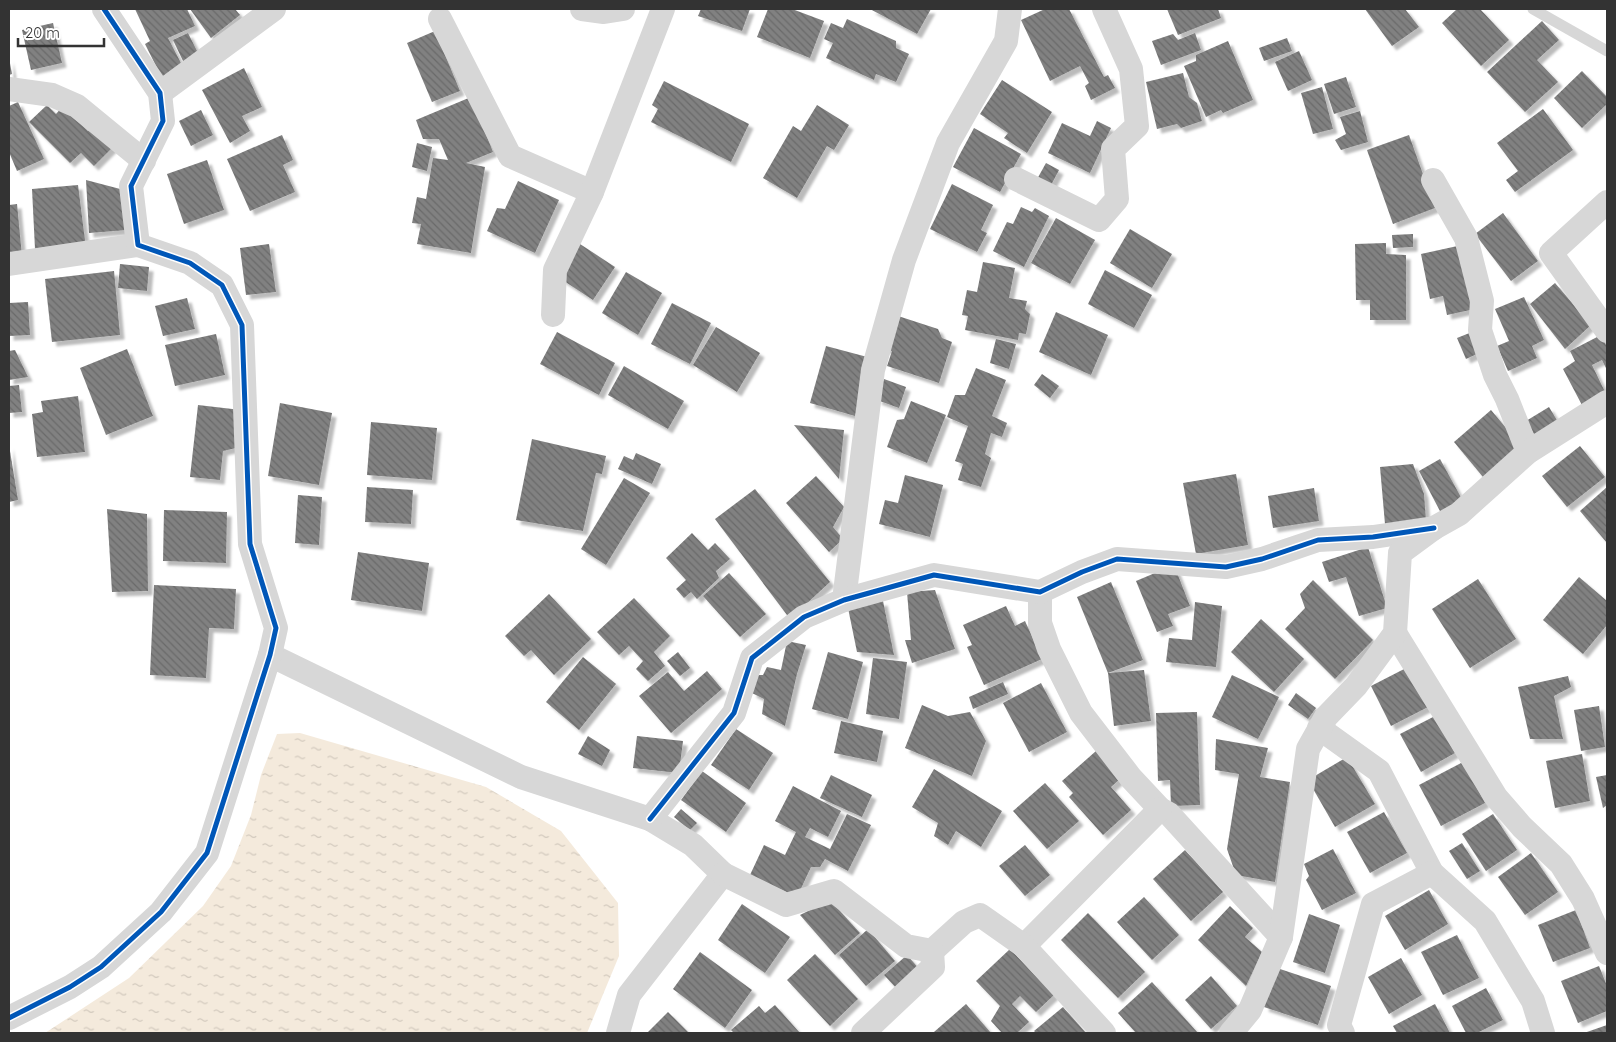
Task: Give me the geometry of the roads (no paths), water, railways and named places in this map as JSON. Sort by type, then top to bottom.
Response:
[{"type":"street","points":[[104,9],[160,93],[163,121],[132,186],[138,245]]},
{"type":"street","points":[[160,93],[274,9]]},
{"type":"street","points":[[582,9],[604,12],[623,9]]},
{"type":"street","points":[[553,315],[555,270],[592,192],[663,9]]},
{"type":"street","points":[[844,600],[873,370],[898,278],[948,143],[1006,42],[1010,9]]},
{"type":"street","points":[[1016,179],[1099,220],[1117,199],[1113,149],[1138,126],[1132,69],[1104,9]]},
{"type":"street","points":[[440,19],[510,156],[592,192]]},
{"type":"street","points":[[9,89],[52,95],[77,106],[144,161]]},
{"type":"street","points":[[1433,180],[1466,238],[1482,301],[1480,330],[1495,375],[1507,399],[1528,452]]},
{"type":"street","points":[[1607,202],[1551,253],[1607,331]]},
{"type":"street","points":[[9,264],[138,245],[190,263],[222,285],[242,325],[250,544],[276,628],[270,655],[207,852],[161,912],[101,967],[70,987],[9,1018]]},
{"type":"street","points":[[1231,1033],[1250,1010],[1281,937],[1308,749],[1326,717],[1356,686],[1395,633],[1400,553],[1434,528],[1459,514],[1528,452],[1607,402]]},
{"type":"street","points":[[650,819],[734,713],[752,658],[804,617],[844,600],[934,575],[1040,592],[1082,572],[1117,559],[1226,567],[1262,559],[1318,540],[1373,537],[1434,528]]},
{"type":"street","points":[[1040,592],[1040,623],[1049,649],[1081,713],[1131,778],[1160,809],[1169,814],[1281,937]]},
{"type":"street","points":[[1395,633],[1496,797],[1522,827],[1561,864],[1583,899],[1607,953]]},
{"type":"street","points":[[270,655],[521,777],[650,819],[693,845],[723,874],[786,906],[834,891],[906,946],[932,951]]},
{"type":"street","points":[[1319,728],[1379,771],[1432,873],[1485,921],[1533,1001],[1543,1033]]},
{"type":"street","points":[[1024,946],[1160,809]]},
{"type":"street","points":[[1343,1033],[1339,1025],[1373,904],[1432,873]]},
{"type":"street","points":[[618,1033],[629,995],[723,874]]},
{"type":"street","points":[[932,951],[964,922],[980,915],[1024,946],[1104,1033]]},
{"type":"street","points":[[863,1033],[933,967],[932,951]]},
{"type":"lane","points":[[1534,9],[1607,51]]},
{"type":"water","points":[[300,733],[486,787],[561,831],[618,903],[619,956],[587,1033],[45,1033],[129,978],[203,906],[231,866],[251,815],[261,775],[277,734]]}]
